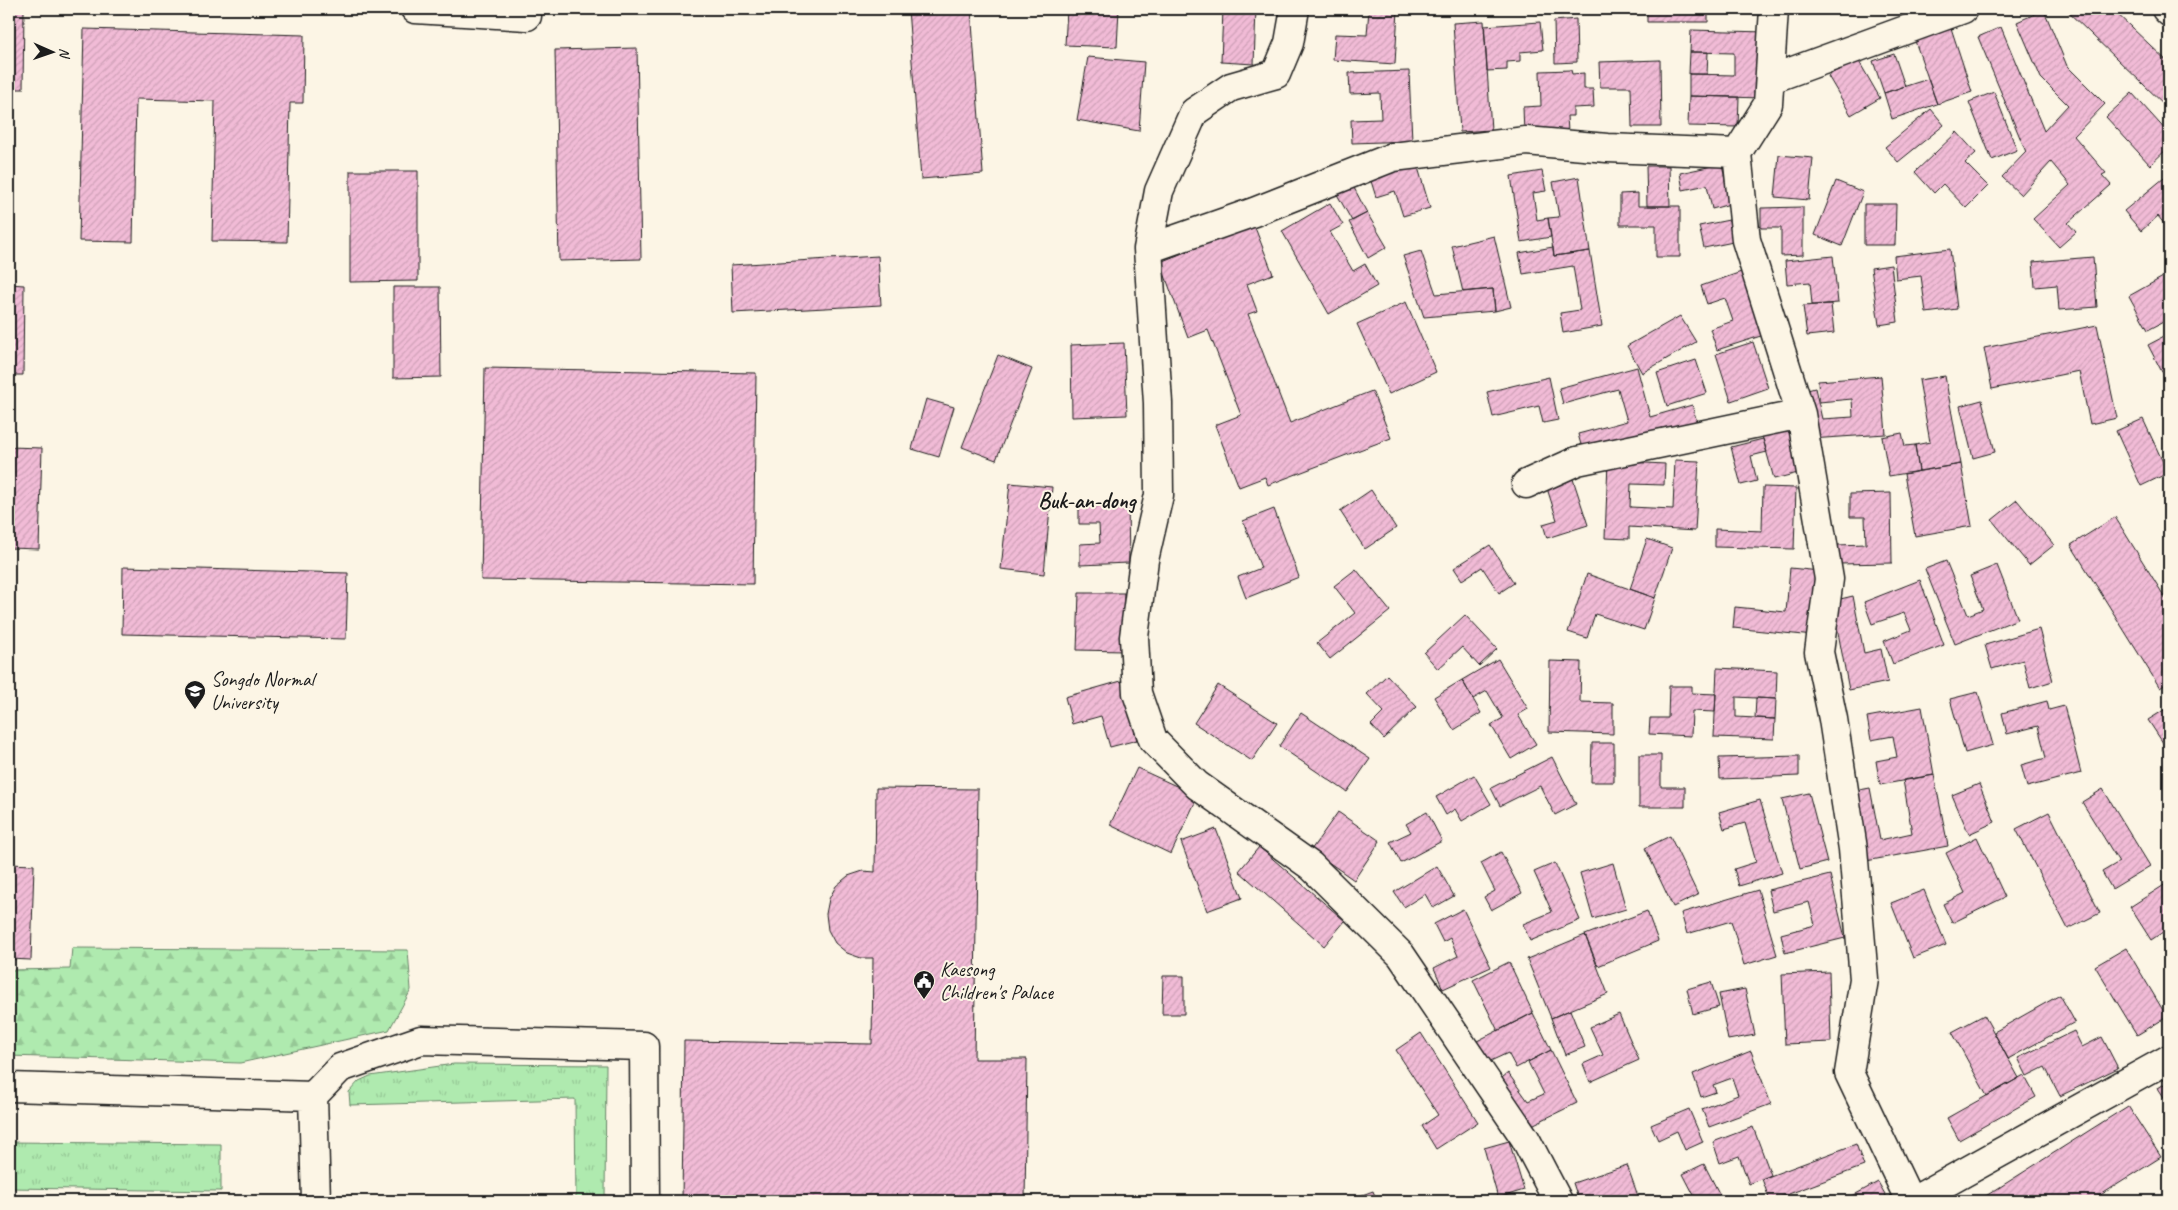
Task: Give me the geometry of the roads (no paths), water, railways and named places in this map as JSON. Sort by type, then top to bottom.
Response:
[{"type":"street","points":[[415,9],[527,16]]},
{"type":"street","points":[[1295,9],[1290,43],[1276,74],[1231,88],[1194,112],[1159,192],[1148,250],[1158,403],[1159,494],[1144,560],[1134,637],[1137,693],[1153,740],[1197,785],[1311,866],[1401,954],[1525,1138],[1558,1201]]},
{"type":"street","points":[[1774,9],[1768,104],[1737,153],[1746,240],[1801,414],[1829,579],[1819,652],[1833,719],[1853,848],[1864,979],[1849,1073],[1912,1201],[2169,1059]]},
{"type":"street","points":[[1771,79],[1964,9]]},
{"type":"street","points":[[2166,9],[2169,12]]},
{"type":"street","points":[[1148,250],[1254,212],[1393,157],[1526,141],[1607,148],[1737,153]]},
{"type":"street","points":[[1526,484],[1577,461],[1801,414]]},
{"type":"street","points":[[316,1201],[313,1096],[340,1068],[421,1040],[644,1046],[645,1201]]},
{"type":"street","points":[[9,1087],[313,1096]]},
{"type":"place","name":"Songdo Normal University","points":[[195,710]]},
{"type":"place","name":"Kaesong Children's Palace","points":[[924,1000]]},
{"type":"district","name":"Buk-an-dong","points":[[1087,500]]}]
